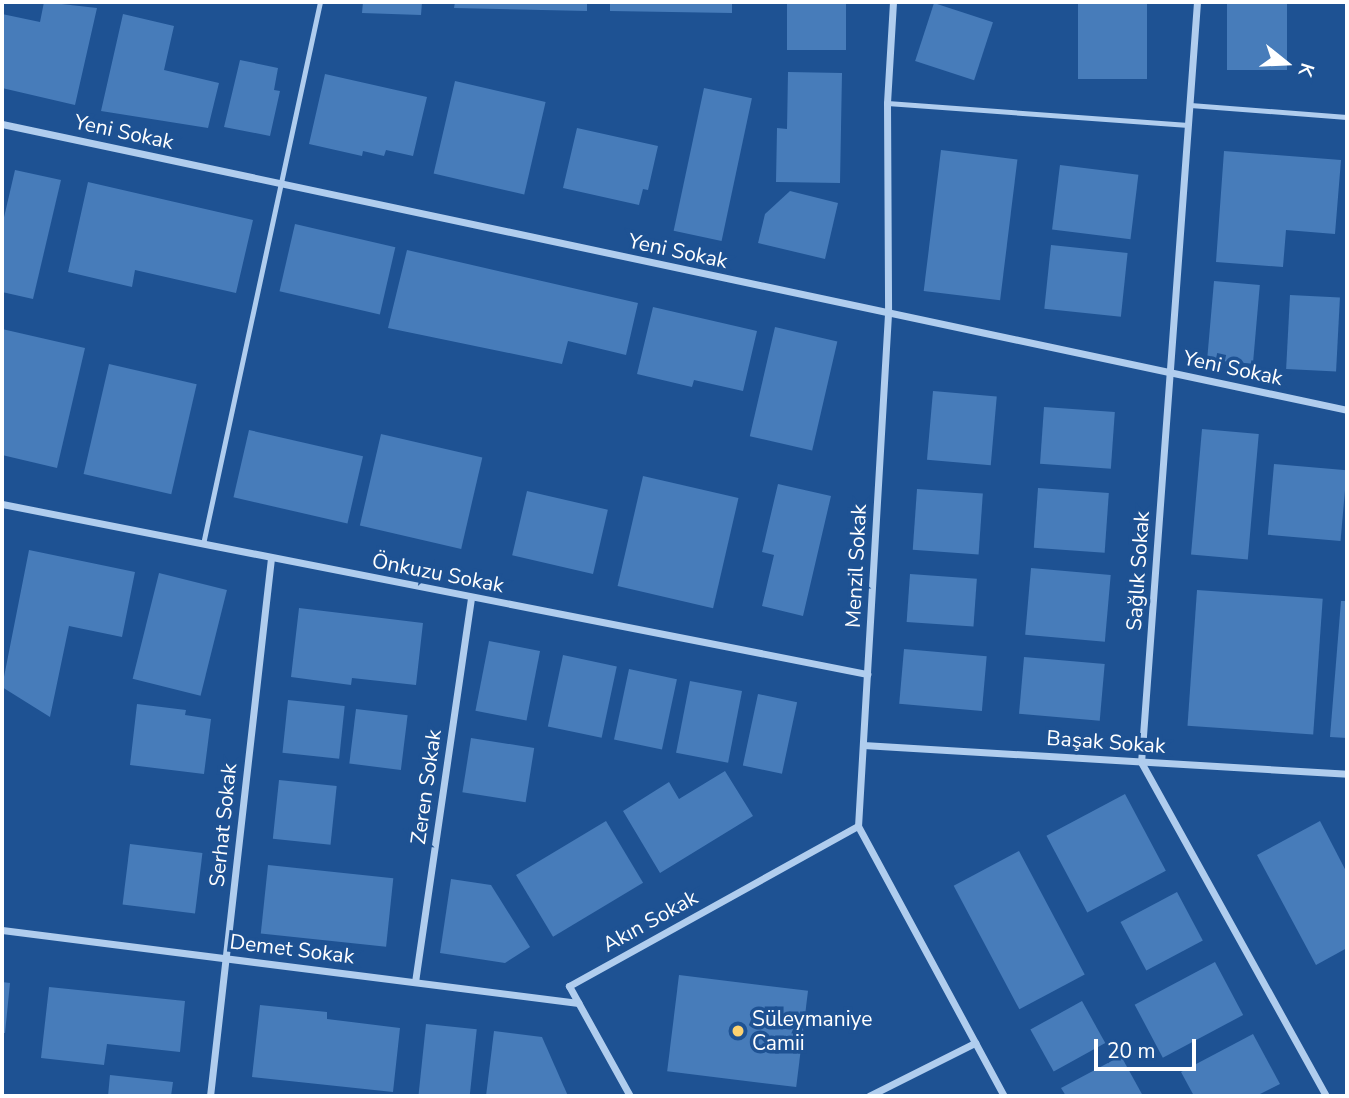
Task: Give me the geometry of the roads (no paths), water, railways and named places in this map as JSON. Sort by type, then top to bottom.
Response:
[{"type":"street","name":"Menzil Sokak","points":[[859,826],[888,314],[887,103],[893,2]]},
{"type":"street","name":"Sağlık Sokak","points":[[1141,762],[1197,2]]},
{"type":"street","name":"Yeni Sokak","points":[[2,124],[1347,410]]},
{"type":"street","name":"Önkuzu Sokak","points":[[2,504],[867,674]]},
{"type":"street","name":"Serhat Sokak","points":[[210,1096],[271,558]]},
{"type":"street","name":"Zeren Sokak","points":[[415,982],[471,597]]},
{"type":"street","name":"Başak Sokak","points":[[863,745],[1347,774]]},
{"type":"street","points":[[1141,762],[1326,1096]]},
{"type":"street","points":[[859,826],[1004,1096]]},
{"type":"street","name":"Akın Sokak","points":[[578,1003],[569,986],[859,826]]},
{"type":"street","name":"Demet Sokak","points":[[2,930],[578,1003]]},
{"type":"street","points":[[578,1003],[630,1096]]},
{"type":"street","points":[[869,1096],[975,1043]]},
{"type":"lane","points":[[204,544],[320,2]]},
{"type":"lane","points":[[887,103],[1188,125]]},
{"type":"lane","points":[[1190,105],[1347,117]]},
{"type":"place","name":"Süleymaniye Camii","points":[[738,1031]]}]
